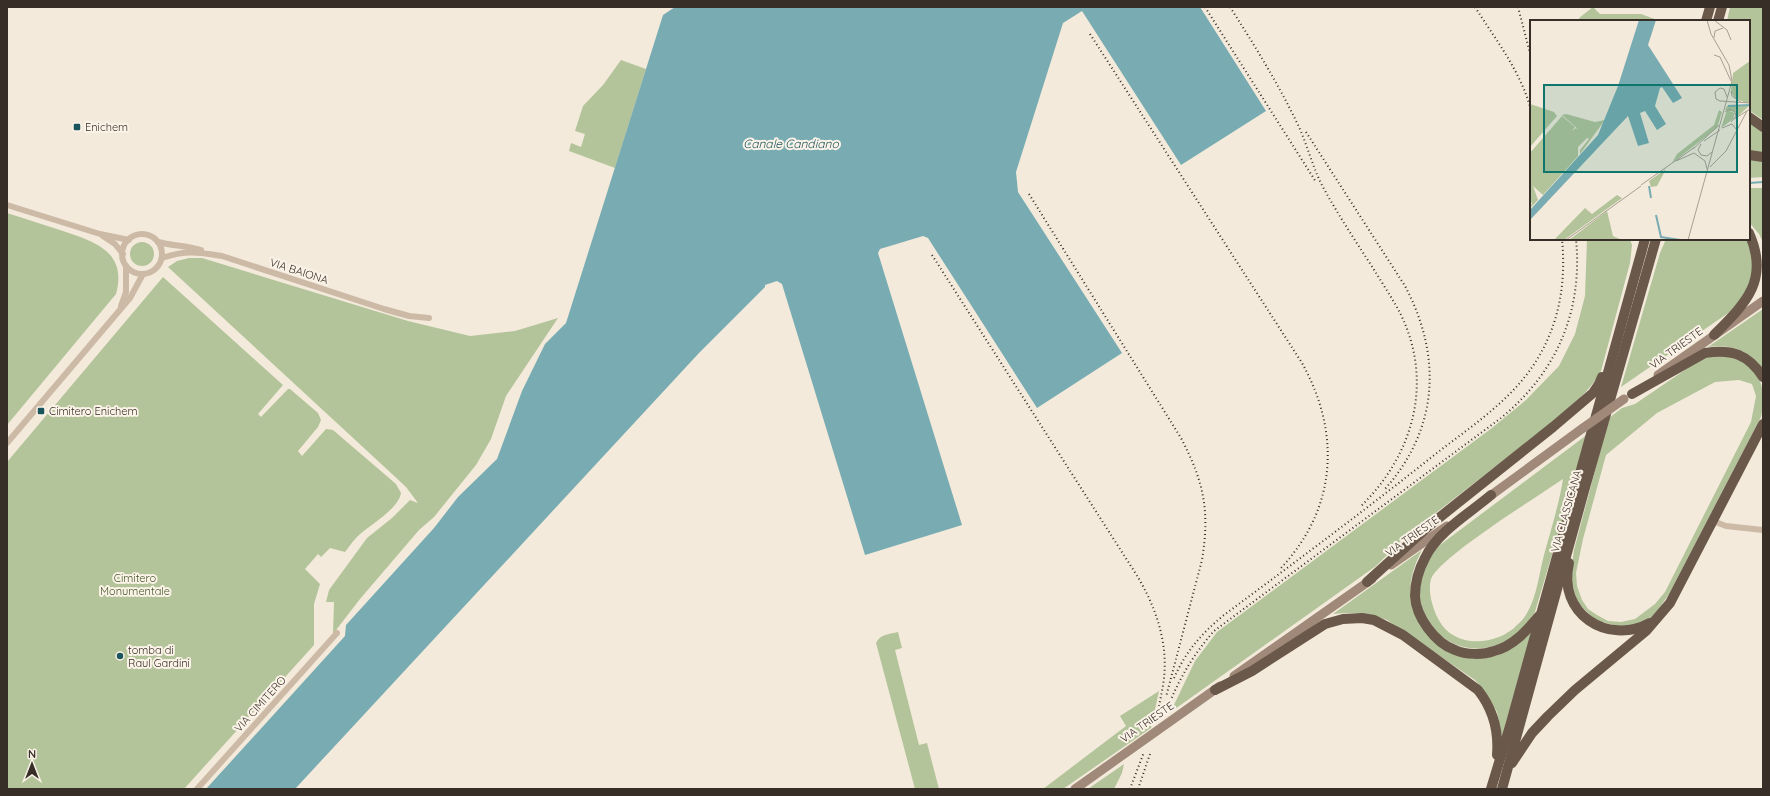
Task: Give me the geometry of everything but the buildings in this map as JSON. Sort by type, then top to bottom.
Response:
[{"type":"highway","points":[[1706,20],[1710,7]]},
{"type":"highway","points":[[1719,20],[1723,7]]},
{"type":"highway","points":[[1750,118],[1763,127]]},
{"type":"highway","points":[[1750,155],[1763,157]]},
{"type":"highway","points":[[1714,335],[1748,301],[1758,282],[1762,268],[1759,255],[1750,235]]},
{"type":"highway","name":"VIA CLASSICANA","points":[[1491,789],[1645,240]]},
{"type":"highway","name":"VIA CLASSICANA","points":[[1502,789],[1584,491],[1656,240]]},
{"type":"highway","points":[[1649,263],[1660,240]]},
{"type":"highway","points":[[1367,582],[1430,524],[1548,432],[1593,393],[1599,384],[1625,311]]},
{"type":"highway","points":[[1628,397],[1705,353],[1716,351],[1738,354],[1756,367],[1763,377]]},
{"type":"highway","points":[[1507,769],[1532,733],[1548,716],[1575,690],[1646,631],[1670,603],[1763,424]]},
{"type":"highway","points":[[1584,491],[1579,524],[1568,567],[1567,582],[1573,602],[1582,615],[1594,624],[1607,630],[1627,631],[1639,629],[1650,623],[1662,613]]},
{"type":"highway","points":[[1491,495],[1437,540],[1425,556],[1417,577],[1415,597],[1420,613],[1429,629],[1441,641],[1454,650],[1466,653],[1494,651],[1509,645],[1524,633],[1541,614]]},
{"type":"highway","points":[[1215,690],[1252,671],[1325,624],[1350,618],[1374,620],[1403,635],[1478,690],[1493,714],[1496,726],[1498,744],[1495,776]]},
{"type":"main road","name":"VIA TRIESTE","points":[[1075,789],[1763,301]]},
{"type":"street","points":[[7,205],[100,234],[129,240]]},
{"type":"street","points":[[100,234],[115,244],[123,254],[126,266],[126,292],[120,308]]},
{"type":"street","points":[[123,254],[126,244],[134,236],[147,235],[158,242],[170,246],[182,245],[222,256]]},
{"type":"street","points":[[126,266],[135,272],[143,274],[153,271],[158,267],[162,258],[162,252],[158,242]]},
{"type":"street","name":"VIA BAIONA","points":[[162,258],[183,252],[197,251],[222,256],[390,311],[409,316],[429,318]]},
{"type":"street","points":[[7,443],[130,298],[143,274]]},
{"type":"street","points":[[1713,521],[1726,526],[1763,530]]},
{"type":"street","name":"VIA CIMITERO","points":[[198,789],[337,633]]},
{"type":"green space","points":[[1593,7],[1600,14],[1641,14],[1657,20],[1580,20],[1579,18]]},
{"type":"green space","points":[[1730,7],[1763,7],[1763,120],[1750,111],[1750,20],[1727,20]]},
{"type":"green space","points":[[621,60],[646,69],[615,168],[569,151],[571,143],[581,147],[585,134],[575,131],[583,106],[603,85]]},
{"type":"green space","points":[[1750,123],[1763,131],[1763,152],[1750,151]]},
{"type":"green space","points":[[1750,158],[1763,160],[1763,177],[1750,178]]},
{"type":"green space","points":[[1750,188],[1763,188],[1763,242],[1759,234],[1750,223]]},
{"type":"green space","points":[[7,213],[95,243],[112,257],[117,267],[118,279],[116,294],[7,425]]},
{"type":"green space","points":[[1587,240],[1630,240],[1632,245],[1630,263],[1601,371],[1586,392],[1567,411],[1406,536],[1376,566],[1175,709],[1172,709],[1195,661],[1217,632],[1492,428],[1526,400],[1559,366],[1575,334],[1585,296]]},
{"type":"green space","points":[[1666,240],[1750,240],[1754,246],[1753,286],[1734,309],[1621,387],[1660,253]]},
{"type":"green space","points":[[142,242],[151,245],[154,254],[151,263],[142,266],[133,263],[130,254],[133,245]]},
{"type":"green space","points":[[189,258],[202,258],[408,321],[470,336],[515,331],[558,318],[506,396],[491,439],[476,465],[434,517],[419,530],[360,599],[333,634],[334,602],[326,602],[329,590],[367,538],[392,518],[410,500],[418,503],[406,487],[168,267],[177,261]]},
{"type":"green space","name":"Cimitero Monumentale","points":[[163,277],[283,385],[258,414],[261,417],[288,389],[290,389],[318,413],[321,420],[318,427],[298,451],[302,456],[326,429],[333,430],[396,484],[401,493],[395,505],[362,532],[345,552],[330,548],[321,557],[318,554],[305,569],[320,584],[314,604],[314,645],[184,789],[7,789],[7,462]]},
{"type":"green space","points":[[1763,309],[1763,369],[1752,357],[1739,350],[1724,346],[1708,347]]},
{"type":"green space","points":[[1720,355],[1732,357],[1742,361],[1750,367],[1757,374],[1761,383],[1763,405],[1761,417],[1669,594],[1658,610],[1649,620],[1625,628],[1595,620],[1578,603],[1570,579],[1574,550],[1609,418],[1622,408],[1635,404],[1701,359]],"holes":[[[1739,380],[1752,384],[1756,396],[1751,422],[1665,592],[1655,604],[1635,619],[1621,622],[1608,621],[1588,609],[1582,600],[1577,586],[1576,573],[1583,539],[1606,455],[1657,413],[1715,382]]]},
{"type":"green space","points":[[1588,434],[1534,615],[1513,637],[1505,642],[1487,648],[1470,648],[1455,644],[1441,636],[1431,624],[1423,610],[1420,593],[1422,572],[1436,548]],"holes":[[[1563,479],[1555,517],[1535,592],[1524,618],[1511,631],[1486,640],[1469,641],[1461,639],[1449,632],[1437,617],[1433,608],[1431,597],[1431,579],[1438,569],[1470,542]]]},
{"type":"green space","points":[[1422,550],[1411,578],[1410,597],[1416,616],[1429,635],[1446,643],[1484,656],[1533,628],[1502,736],[1497,712],[1487,694],[1475,680],[1387,620],[1360,614],[1333,614]]},
{"type":"green space","points":[[898,632],[902,648],[895,650],[919,745],[927,743],[939,789],[915,789],[876,643],[883,636]]},
{"type":"green space","points":[[1159,691],[1151,728],[1063,789],[1043,789],[1126,726],[1120,716]]},
{"type":"green space","points":[[1124,764],[1122,773],[1114,789],[1088,789]]},
{"type":"water","name":"Canale Candiano","points":[[675,7],[1200,7],[1266,111],[1181,165],[1082,11],[1063,23],[1016,172],[1018,192],[1122,353],[1037,408],[928,238],[923,236],[880,249],[878,253],[962,525],[865,555],[782,284],[777,281],[765,285],[765,287],[699,353],[295,789],[206,789],[345,636],[346,625],[434,528],[458,497],[497,459],[522,391],[545,344],[566,323],[663,15]]},
{"type":"waterway","points":[[1750,183],[1763,182]]},
{"type":"railway","points":[[1205,7],[1316,182]]},
{"type":"railway","points":[[1230,7],[1275,81],[1299,127],[1324,189],[1395,303],[1411,341],[1416,367],[1417,392],[1413,417],[1405,442],[1393,465],[1378,487],[1360,507]]},
{"type":"railway","points":[[1475,7],[1514,69],[1527,96],[1530,106]]},
{"type":"railway","points":[[1518,7],[1530,53]]},
{"type":"railway","points":[[1090,34],[1302,363],[1315,389],[1323,416],[1327,443],[1327,469],[1323,495],[1313,520],[1300,545],[1281,568]]},
{"type":"railway","points":[[1306,132],[1405,286],[1417,312],[1425,339],[1429,365],[1429,391],[1425,416],[1416,441],[1403,466],[1385,489]]},
{"type":"railway","points":[[1029,194],[1181,438],[1200,483],[1205,511],[1202,560],[1166,697]]},
{"type":"railway","points":[[1174,678],[1184,659],[1195,643],[1224,615],[1355,517],[1476,423],[1504,400],[1516,387],[1538,358],[1552,330],[1560,300],[1562,285],[1562,240]]},
{"type":"railway","points":[[1167,709],[1187,668],[1199,649],[1214,631],[1501,418],[1521,400],[1537,381],[1551,360],[1562,338],[1570,315],[1575,291],[1577,265],[1576,240]]},
{"type":"railway","points":[[932,255],[1143,586],[1159,624],[1164,650],[1164,678],[1159,706]]},
{"type":"railway","points":[[1130,789],[1144,752]]},
{"type":"railway","points":[[1138,789],[1150,754]]},
{"type":"place","name":"Enichem","points":[[77,127]]},
{"type":"place","name":"Cimitero Enichem","points":[[41,411]]},
{"type":"place","name":"tomba di Raul Gardini","points":[[120,656]]}]
